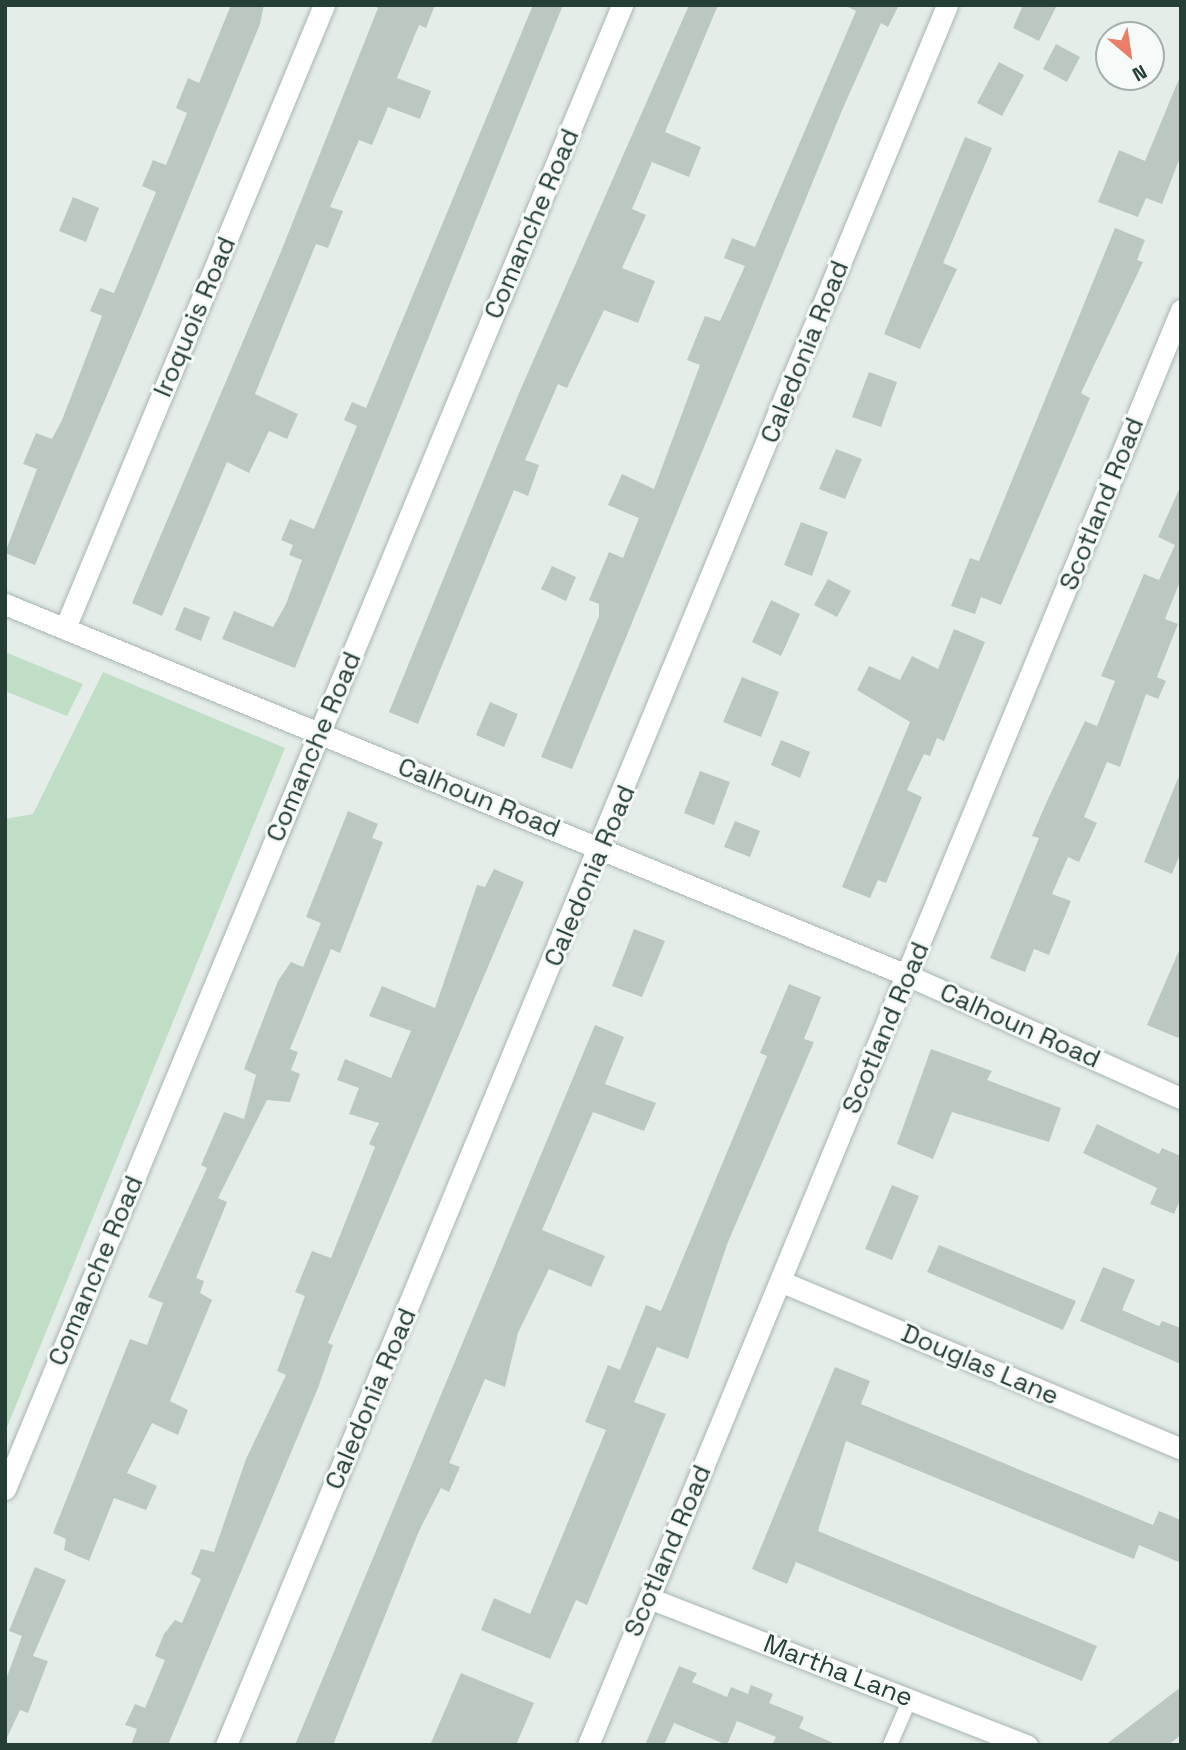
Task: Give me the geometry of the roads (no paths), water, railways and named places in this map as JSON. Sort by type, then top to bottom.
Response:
[{"type":"street","name":"Iroquois Road","points":[[65,628],[324,5]]},
{"type":"street","name":"Comanche Road","points":[[5,1489],[622,5]]},
{"type":"street","name":"Caledonia Road","points":[[226,1745],[602,848],[947,5]]},
{"type":"street","name":"Scotland Road","points":[[587,1745],[909,976],[1181,310]]},
{"type":"street","name":"Calhoun Road","points":[[5,604],[909,976],[1181,1098]]},
{"type":"street","name":"Douglas Lane","points":[[780,1280],[1181,1449]]},
{"type":"street","name":"Martha Lane","points":[[649,1598],[1027,1745]]},
{"type":"lane","points":[[890,1745],[910,1699]]}]
